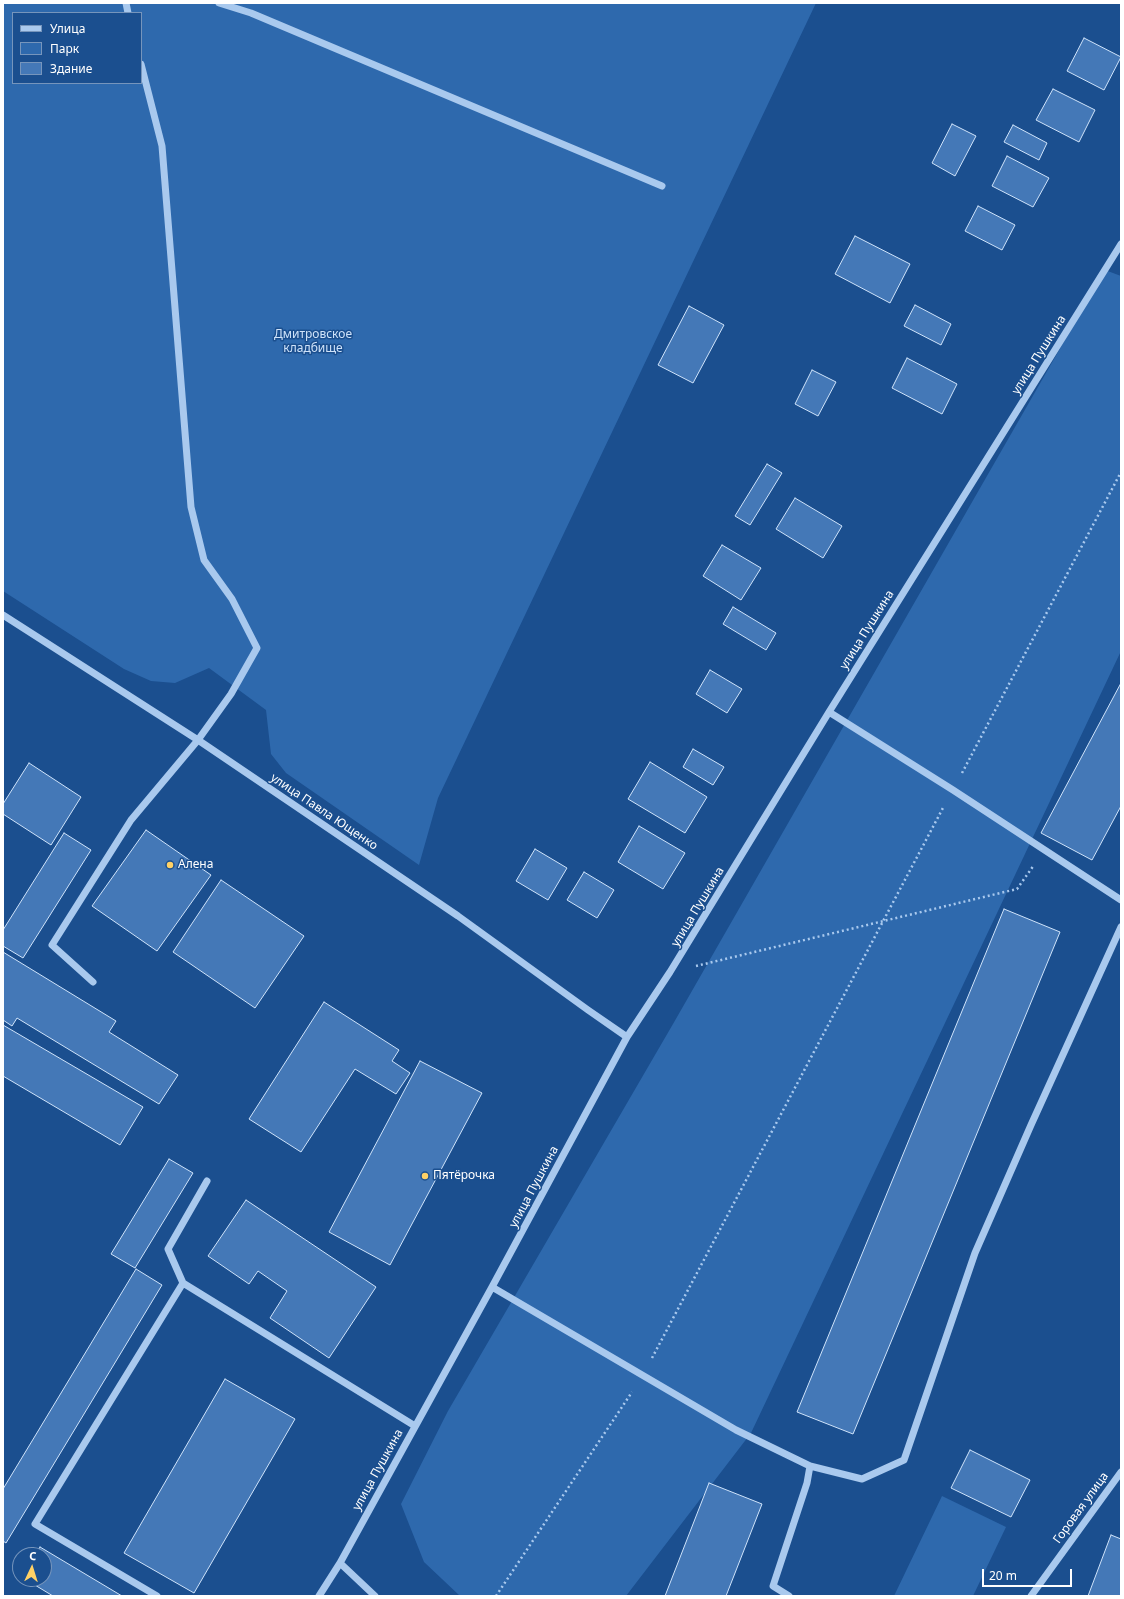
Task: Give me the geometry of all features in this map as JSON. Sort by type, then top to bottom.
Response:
[{"type":"street","points":[[219,3],[251,13],[662,186]]},
{"type":"street","points":[[92,982],[52,945],[131,820],[198,740],[232,694],[257,648],[232,599],[204,560],[191,508],[162,146],[142,68]]},
{"type":"street","name":"улица Пушкина","points":[[319,1596],[340,1562],[492,1287],[627,1036],[670,972],[829,712],[1121,244]]},
{"type":"street","name":"улица Павла Ющенко","points":[[3,614],[198,740],[458,916],[588,1010],[627,1036]]},
{"type":"street","points":[[829,712],[953,790],[1121,900]]},
{"type":"street","points":[[492,1287],[736,1430],[810,1466],[862,1479],[904,1460],[975,1253],[1031,1125],[1121,927]]},
{"type":"street","points":[[207,1181],[168,1249],[183,1283],[415,1426]]},
{"type":"street","points":[[157,1596],[35,1524],[183,1283]]},
{"type":"street","points":[[789,1596],[773,1586],[807,1483],[810,1466]]},
{"type":"street","name":"Горовая улица","points":[[1031,1596],[1121,1472]]},
{"type":"street","points":[[340,1562],[375,1596]]},
{"type":"path","points":[[496,1596],[643,1375],[1121,472]]},
{"type":"path","points":[[670,972],[885,919],[1017,889],[1045,850]]},
{"type":"green space","name":"Дмитровское кладбище","points":[[3,3],[816,3],[438,798],[419,865],[286,773],[271,754],[266,710],[209,668],[175,683],[151,681],[124,669],[3,591]]},
{"type":"green space","points":[[1105,270],[1121,276],[1121,651],[751,1433],[626,1596],[460,1596],[424,1562],[401,1504],[448,1411],[673,1024]]},
{"type":"green space","points":[[942,1496],[1006,1527],[973,1596],[894,1596]]},
{"type":"building","points":[[1084,38],[1121,57],[1104,90],[1067,71]]},
{"type":"building","points":[[1053,89],[1095,110],[1079,142],[1036,120]]},
{"type":"building","points":[[952,124],[976,136],[955,176],[932,163]]},
{"type":"building","points":[[1013,125],[1047,143],[1039,160],[1004,142]]},
{"type":"building","points":[[1007,156],[1049,178],[1033,207],[992,186]]},
{"type":"building","points":[[978,206],[1015,225],[1002,250],[965,231]]},
{"type":"building","points":[[855,236],[910,264],[890,303],[835,274]]},
{"type":"building","points":[[915,305],[951,324],[941,345],[904,326]]},
{"type":"building","points":[[689,306],[724,325],[693,383],[658,365]]},
{"type":"building","points":[[907,358],[957,384],[942,414],[892,388]]},
{"type":"building","points":[[812,370],[836,382],[818,416],[795,404]]},
{"type":"building","points":[[767,464],[782,473],[750,525],[735,516]]},
{"type":"building","points":[[795,498],[842,526],[823,558],[776,529]]},
{"type":"building","points":[[722,545],[761,568],[741,600],[703,576]]},
{"type":"building","points":[[733,607],[776,633],[766,650],[723,624]]},
{"type":"building","points":[[710,670],[742,689],[727,713],[696,694]]},
{"type":"building","points":[[1121,683],[1121,806],[1092,860],[1041,833]]},
{"type":"building","points":[[693,749],[724,767],[713,785],[683,767]]},
{"type":"building","points":[[650,762],[707,797],[685,833],[628,799]]},
{"type":"building","points":[[29,763],[81,797],[51,845],[3,814],[3,804]]},
{"type":"building","points":[[639,826],[685,853],[663,889],[618,862]]},
{"type":"building","points":[[146,830],[211,875],[157,951],[92,906]]},
{"type":"building","points":[[64,833],[91,850],[23,958],[3,946],[3,930]]},
{"type":"building","points":[[535,849],[567,868],[548,900],[516,881]]},
{"type":"building","points":[[584,872],[614,890],[597,918],[567,900]]},
{"type":"building","points":[[221,880],[304,936],[255,1008],[173,952]]},
{"type":"building","points":[[1004,909],[1060,932],[853,1434],[797,1412]]},
{"type":"building","points":[[3,952],[116,1021],[109,1032],[178,1075],[159,1104],[17,1018],[12,1026],[3,1020]]},
{"type":"building","points":[[324,1002],[399,1050],[392,1061],[410,1073],[396,1094],[355,1069],[301,1152],[249,1119]]},
{"type":"building","points":[[3,1025],[143,1107],[120,1145],[3,1076]]},
{"type":"building","points":[[420,1061],[482,1093],[390,1265],[329,1232]]},
{"type":"building","points":[[169,1159],[193,1173],[135,1268],[111,1254]]},
{"type":"building","points":[[246,1200],[376,1287],[329,1358],[270,1318],[287,1291],[258,1271],[249,1284],[208,1256]]},
{"type":"building","points":[[136,1269],[162,1285],[6,1543],[3,1541],[3,1489]]},
{"type":"building","points":[[225,1379],[295,1419],[194,1593],[124,1553]]},
{"type":"building","points":[[970,1450],[1030,1480],[1011,1517],[951,1488]]},
{"type":"building","points":[[709,1483],[762,1504],[726,1596],[665,1596]]},
{"type":"building","points":[[1111,1535],[1121,1539],[1121,1596],[1088,1596]]},
{"type":"building","points":[[52,1554],[122,1596],[53,1596],[38,1587],[52,1587]]},
{"type":"place","name":"Алена","points":[[170,865]]},
{"type":"place","name":"Пятёрочка","points":[[425,1176]]}]
